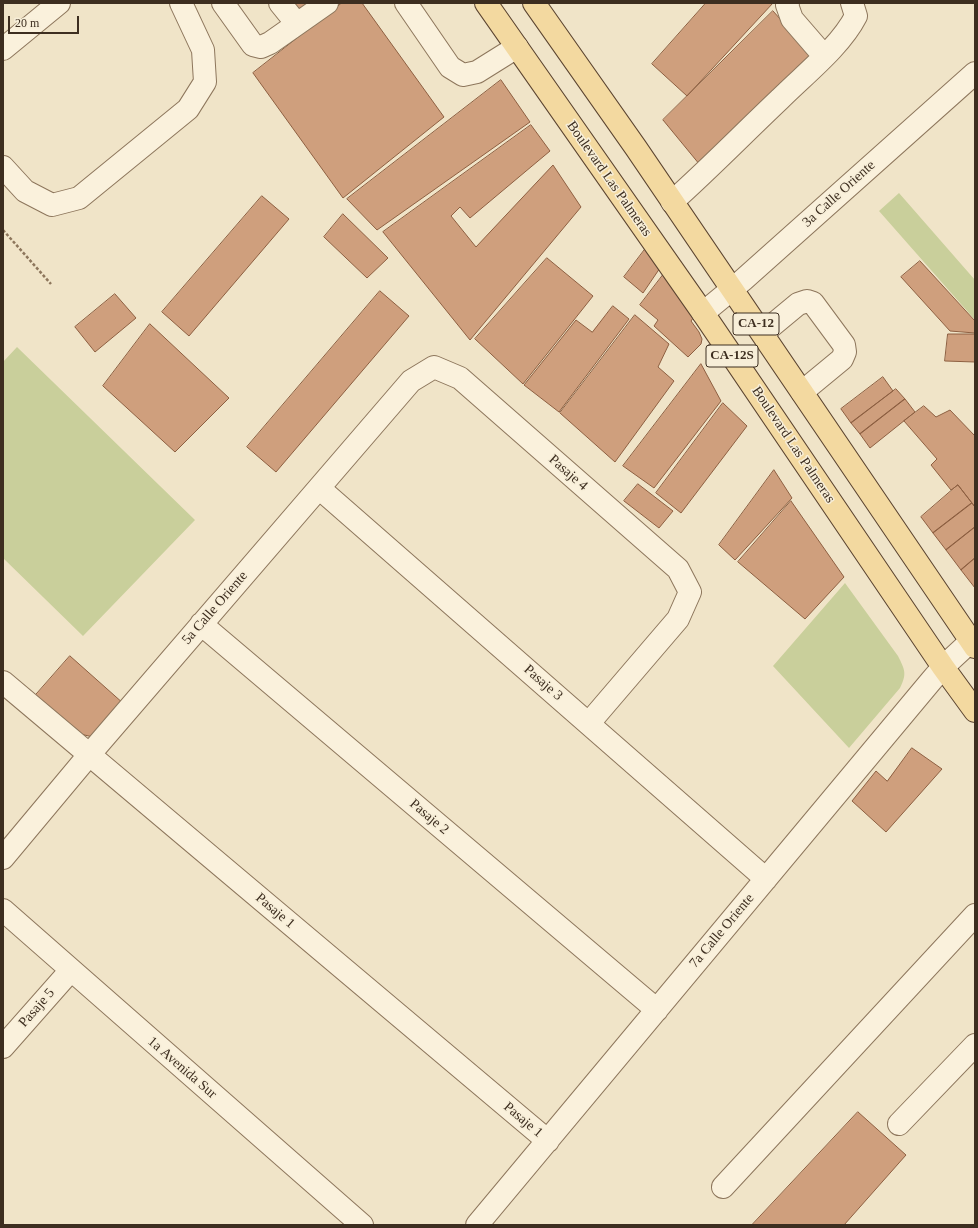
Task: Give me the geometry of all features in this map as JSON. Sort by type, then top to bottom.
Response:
[{"type":"main road","name":"Boulevard Las Palmeras","points":[[486,3],[703,313],[943,667],[975,711]]},
{"type":"main road","name":"CA-12","points":[[534,3],[636,148],[973,644]]},
{"type":"street","points":[[3,49],[59,3]]},
{"type":"street","points":[[3,167],[25,191],[52,205],[79,198],[188,110],[205,82],[203,50],[181,3]]},
{"type":"street","points":[[223,3],[253,45],[261,47],[270,43],[327,3]]},
{"type":"street","points":[[280,3],[297,24]]},
{"type":"street","points":[[406,3],[450,67],[463,75],[477,72],[517,47]]},
{"type":"street","points":[[788,3],[787,5],[792,19],[824,56]]},
{"type":"street","points":[[672,202],[705,172],[824,56],[850,28],[856,16],[852,3]]},
{"type":"street","name":"3a Calle Oriente","points":[[703,313],[975,74]]},
{"type":"street","points":[[762,334],[798,304],[807,301],[813,303],[844,345],[846,352],[842,359],[802,392]]},
{"type":"street","name":"5a Calle Oriente","points":[[3,858],[201,624],[411,381],[434,367]]},
{"type":"street","name":"Pasaje 4","points":[[434,367],[460,378],[661,554],[678,569],[690,592],[678,619],[589,723]]},
{"type":"street","name":"Pasaje 3","points":[[319,488],[766,879]]},
{"type":"street","name":"Pasaje 2","points":[[201,624],[657,1010]]},
{"type":"street","name":"7a Calle Oriente","points":[[477,1225],[943,667],[973,644]]},
{"type":"street","name":"Pasaje 1","points":[[3,682],[548,1140]]},
{"type":"street","name":"1a Avenida Sur","points":[[3,910],[362,1225]]},
{"type":"street","points":[[723,1187],[975,915]]},
{"type":"street","name":"Pasaje 5","points":[[3,1047],[71,970]]},
{"type":"street","points":[[900,1124],[975,1045]]},
{"type":"path","points":[[3,230],[51,284]]},
{"type":"green space","points":[[899,193],[975,280],[975,320],[879,211]]},
{"type":"green space","points":[[17,347],[195,520],[83,636],[3,558],[3,362]]},
{"type":"green space","points":[[845,583],[898,656],[904,672],[904,679],[900,688],[849,748],[773,666]]},
{"type":"building","points":[[295,3],[309,3],[300,10]]},
{"type":"building","points":[[342,3],[362,3],[444,117],[343,198],[253,73]]},
{"type":"building","points":[[706,3],[773,3],[687,96],[652,64]]},
{"type":"building","points":[[773,11],[816,59],[700,165],[663,120]]},
{"type":"building","points":[[501,80],[530,122],[377,230],[347,199]]},
{"type":"building","points":[[531,125],[550,151],[470,218],[460,207],[451,216],[476,247],[553,165],[581,207],[470,340],[383,232]]},
{"type":"building","points":[[262,196],[289,219],[189,336],[162,312]]},
{"type":"building","points":[[343,214],[388,258],[367,278],[324,237]]},
{"type":"building","points":[[646,248],[660,268],[643,293],[624,277]]},
{"type":"building","points":[[547,258],[593,296],[523,384],[475,339]]},
{"type":"building","points":[[920,261],[975,321],[975,333],[950,331],[901,277]]},
{"type":"building","points":[[663,275],[694,317],[691,321],[702,339],[701,344],[688,357],[654,326],[658,320],[640,305]]},
{"type":"building","points":[[380,291],[409,316],[276,472],[247,447]]},
{"type":"building","points":[[115,294],[136,318],[95,352],[75,327]]},
{"type":"building","points":[[613,306],[629,319],[559,412],[524,385],[576,320],[592,332]]},
{"type":"building","points":[[635,315],[669,344],[658,367],[674,381],[615,462],[560,413]]},
{"type":"building","points":[[150,324],[229,398],[175,452],[103,386]]},
{"type":"building","points":[[948,334],[975,334],[975,362],[945,361]]},
{"type":"building","points":[[701,364],[721,401],[654,488],[623,466]]},
{"type":"building","points":[[883,377],[893,391],[851,423],[841,409]]},
{"type":"building","points":[[896,389],[905,399],[860,434],[851,423]]},
{"type":"building","points":[[905,399],[915,412],[870,448],[860,434]]},
{"type":"building","points":[[723,403],[747,426],[681,513],[656,493]]},
{"type":"building","points":[[924,406],[936,417],[950,410],[975,436],[975,507],[958,485],[951,490],[931,465],[937,459],[904,421]]},
{"type":"building","points":[[774,470],[792,498],[735,560],[719,545]]},
{"type":"building","points":[[638,484],[673,511],[659,528],[624,501]]},
{"type":"building","points":[[958,485],[972,503],[933,533],[921,517]]},
{"type":"building","points":[[791,501],[844,577],[805,619],[738,562]]},
{"type":"building","points":[[972,503],[975,507],[975,527],[946,550],[933,533]]},
{"type":"building","points":[[975,527],[975,558],[961,570],[946,550]]},
{"type":"building","points":[[975,558],[975,588],[961,570]]},
{"type":"building","points":[[70,656],[124,704],[93,737],[76,733],[34,697]]},
{"type":"building","points":[[912,748],[942,769],[886,832],[852,801],[876,771],[887,781]]},
{"type":"building","points":[[858,1112],[906,1155],[844,1225],[752,1225]]}]
